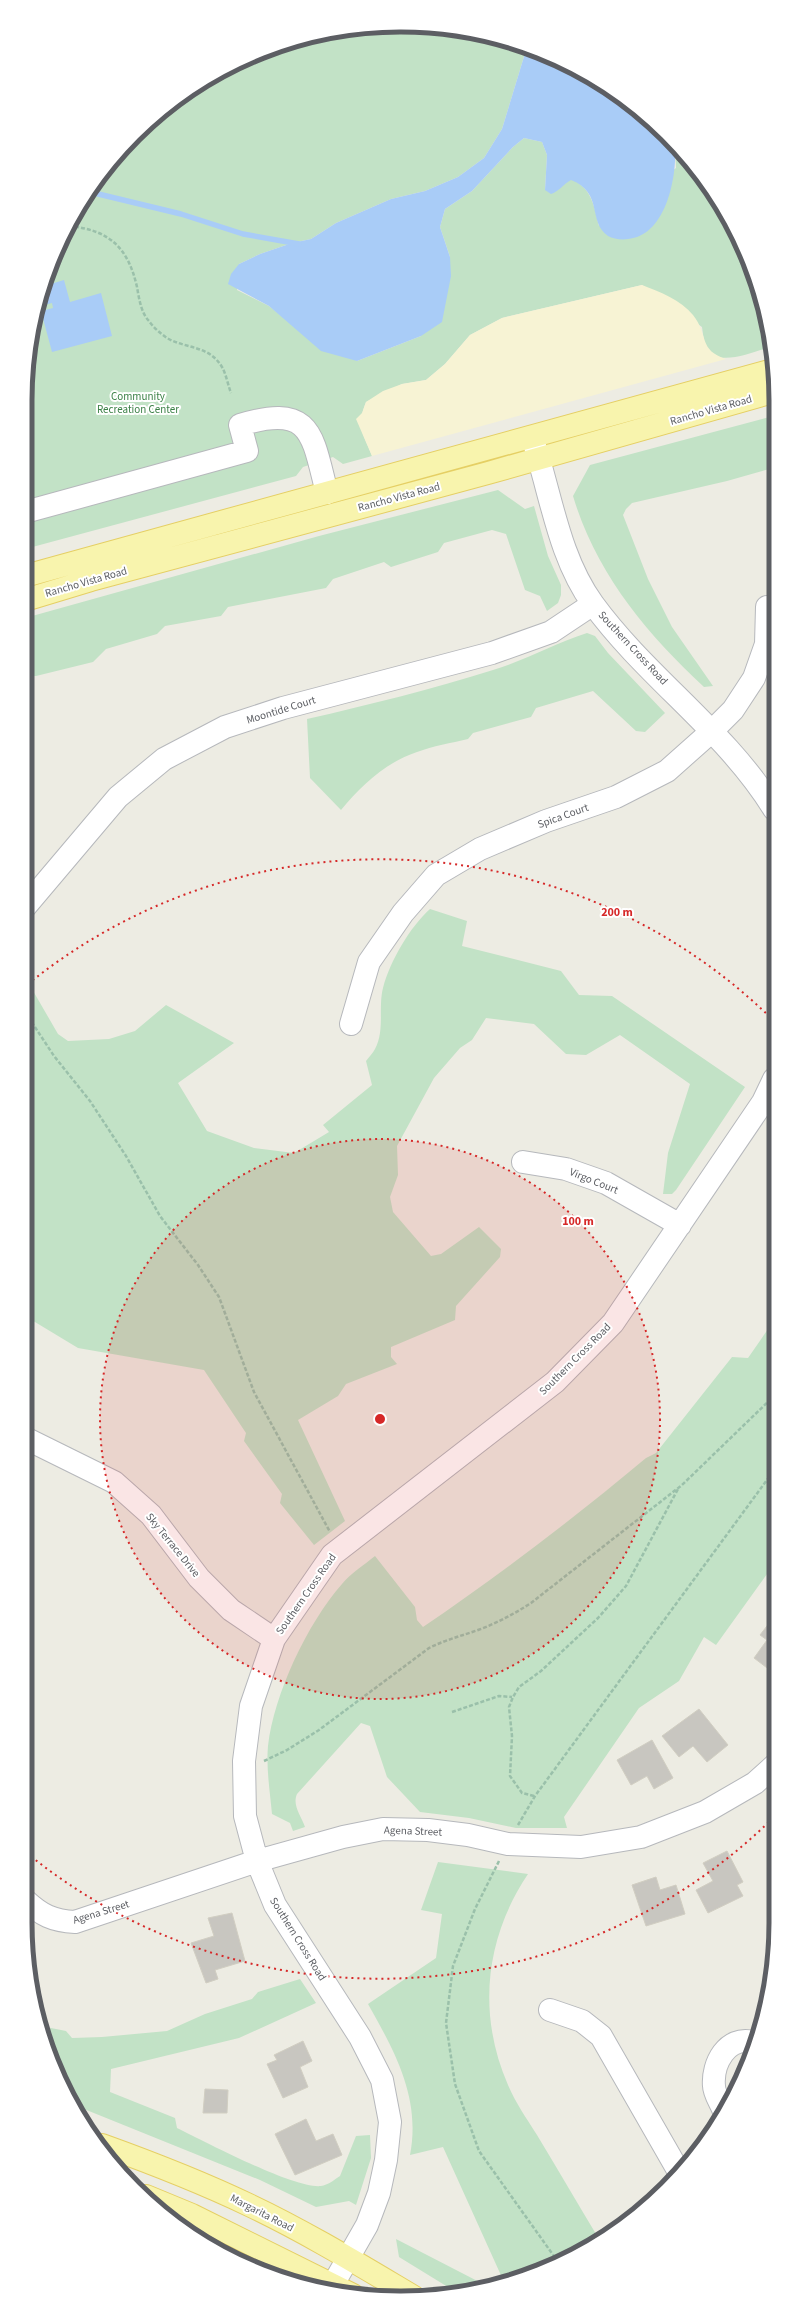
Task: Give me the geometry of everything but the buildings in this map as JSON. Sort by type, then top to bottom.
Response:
[{"type":"main road","name":"Rancho Vista Road","points":[[32,574],[768,371]]},
{"type":"main road","name":"Rancho Vista Road","points":[[32,598],[91,580],[540,459],[769,393]]},
{"type":"main road","name":"Margarita Road","points":[[107,2146],[176,2172],[250,2206],[348,2258],[404,2291]]},
{"type":"main road","points":[[160,2202],[192,2215],[325,2283]]},
{"type":"street","points":[[32,510],[247,451],[240,425],[260,419],[279,416],[296,421],[308,432],[313,442],[327,494]]},
{"type":"street","name":"Southern Cross Road","points":[[532,437],[540,459],[556,523],[575,573],[593,604],[614,629],[712,731],[760,787],[769,801]]},
{"type":"street","name":"Moontide Court","points":[[32,899],[118,797],[164,759],[225,728],[283,708],[492,653],[551,632],[593,604]]},
{"type":"street","name":"Spica Court","points":[[351,1024],[369,962],[403,913],[436,875],[480,849],[546,821],[616,797],[667,771],[733,710],[754,678],[766,644],[767,607]]},
{"type":"street","name":"Southern Cross Road","points":[[334,2285],[372,2212],[379,2193],[386,2160],[390,2122],[382,2080],[360,2037],[275,1905],[257,1861],[244,1816],[244,1764],[251,1706],[274,1639],[338,1548],[418,1490],[555,1382],[613,1323],[763,1102],[769,1089]]},
{"type":"street","name":"Virgo Court","points":[[523,1162],[566,1169],[606,1183],[680,1225]]},
{"type":"street","name":"Sky Terrace Drive","points":[[32,1441],[114,1482],[151,1515],[199,1578],[231,1610],[274,1639]]},
{"type":"street","name":"Agena Street","points":[[32,1906],[43,1915],[58,1922],[75,1922],[257,1861],[343,1837],[383,1829],[428,1830],[468,1835],[508,1844],[581,1847],[642,1837],[705,1812],[755,1782],[769,1770]]},
{"type":"street","points":[[550,2010],[582,2021],[601,2036],[676,2167]]},
{"type":"street","points":[[721,2106],[714,2087],[719,2057],[730,2046],[749,2041]]},
{"type":"path","points":[[75,227],[98,231],[120,248],[135,276],[142,309],[148,321],[167,338],[201,348],[212,356],[222,367],[231,393]]},
{"type":"path","points":[[32,1023],[54,1056],[90,1101],[126,1156],[160,1216],[198,1265],[219,1297],[254,1392],[338,1548]]},
{"type":"path","points":[[244,1764],[269,1760],[300,1742],[429,1648],[447,1639],[478,1630],[510,1616],[531,1603],[680,1487],[715,1455],[754,1413],[769,1400]]},
{"type":"path","points":[[535,1796],[522,1793],[510,1776],[512,1736],[509,1707],[513,1697],[519,1687],[541,1671],[598,1618],[626,1586],[680,1487]]},
{"type":"path","points":[[452,1712],[499,1696],[513,1697]]},
{"type":"green space","name":"Community Recreation Center","points":[[400,32],[449,35],[496,45],[525,54],[502,129],[484,158],[458,177],[425,191],[391,199],[336,223],[311,239],[292,243],[260,254],[239,264],[237,290],[269,306],[294,326],[357,361],[421,336],[450,257],[440,227],[445,209],[472,191],[513,147],[524,138],[542,142],[547,155],[545,190],[563,185],[571,179],[584,187],[591,198],[599,226],[676,168],[675,155],[693,176],[720,216],[741,259],[756,305],[765,349],[737,357],[728,358],[712,355],[706,347],[702,327],[642,285],[502,318],[470,335],[445,364],[426,380],[402,384],[366,402],[361,418],[361,424],[372,456],[343,464],[333,457],[303,467],[296,476],[32,547],[33,376],[39,329],[52,282],[60,259],[81,216],[108,176],[140,140],[176,108],[216,81],[259,60],[305,45],[352,35]]},
{"type":"green space","points":[[769,417],[769,469],[727,481],[632,503],[623,515],[648,579],[672,627],[713,686],[704,687],[662,645],[625,600],[595,551],[573,496],[590,465]]},
{"type":"green space","points":[[498,490],[525,509],[534,506],[548,556],[561,585],[561,595],[558,603],[547,611],[540,596],[525,590],[506,534],[492,530],[444,543],[438,552],[391,567],[384,562],[333,579],[326,588],[228,607],[221,616],[165,626],[157,634],[106,649],[93,662],[32,676],[32,616],[319,536]]},
{"type":"green space","points":[[587,633],[595,636],[608,653],[665,713],[645,732],[636,731],[593,691],[536,708],[531,717],[473,733],[468,739],[429,748],[406,756],[385,768],[375,776],[357,792],[341,810],[310,778],[307,719],[447,684],[493,670]]},
{"type":"green space","points":[[430,909],[467,921],[462,946],[561,971],[579,995],[612,996],[745,1087],[676,1190],[672,1194],[663,1194],[668,1153],[690,1084],[620,1035],[586,1055],[566,1054],[534,1024],[486,1018],[472,1040],[460,1048],[434,1078],[397,1146],[398,1175],[390,1197],[393,1212],[431,1256],[441,1254],[479,1227],[501,1249],[500,1257],[456,1306],[455,1320],[391,1347],[391,1357],[397,1364],[346,1384],[338,1396],[298,1420],[345,1521],[314,1545],[280,1503],[282,1494],[244,1441],[246,1433],[204,1370],[78,1348],[32,1320],[32,989],[58,1034],[68,1041],[109,1039],[135,1031],[166,1005],[234,1043],[178,1083],[207,1131],[254,1148],[294,1153],[329,1132],[323,1125],[372,1085],[366,1061],[374,1050],[380,1035],[381,1003],[386,978],[402,945],[415,925]]},
{"type":"green space","points":[[769,1328],[769,1571],[716,1645],[704,1637],[679,1681],[639,1708],[564,1817],[567,1828],[516,1828],[469,1818],[420,1812],[387,1777],[370,1726],[361,1723],[297,1794],[296,1806],[305,1827],[293,1831],[290,1823],[272,1814],[268,1780],[268,1746],[271,1726],[277,1704],[294,1660],[305,1639],[329,1600],[353,1573],[375,1556],[415,1607],[417,1620],[423,1627],[508,1566],[564,1524],[646,1458],[656,1453],[732,1357],[748,1358]]},
{"type":"green space","points":[[438,1862],[528,1874],[502,1924],[495,1950],[490,1977],[489,2004],[492,2031],[498,2058],[514,2098],[596,2235],[585,2242],[542,2263],[501,2276],[443,2147],[410,2155],[412,2114],[409,2095],[388,2040],[368,2004],[436,1958],[442,1914],[421,1910]]},
{"type":"green space","points":[[300,1979],[316,2003],[239,2038],[111,2069],[110,2092],[175,2118],[177,2128],[228,2153],[271,2173],[308,2185],[321,2186],[340,2176],[356,2136],[370,2135],[371,2158],[356,2205],[349,2201],[316,2207],[260,2180],[82,2108],[60,2064],[48,2027],[66,2031],[72,2038],[102,2037],[167,2031],[205,2014],[252,1999],[258,1992]]},
{"type":"green space","points":[[396,2239],[480,2282],[449,2288],[399,2257]]},
{"type":"sand","points":[[642,285],[670,297],[688,310],[698,322],[707,346],[711,351],[726,359],[372,456],[356,419],[362,413],[366,402],[383,391],[402,384],[426,380],[445,364],[470,335],[502,318]]},
{"type":"water","points":[[525,54],[542,60],[585,81],[625,108],[643,123],[675,155],[674,174],[671,189],[660,216],[652,228],[641,235],[628,239],[618,239],[608,236],[598,223],[592,199],[588,192],[581,186],[571,180],[551,194],[545,190],[547,155],[542,142],[524,138],[513,147],[472,191],[445,209],[440,227],[450,257],[451,276],[442,322],[421,336],[357,361],[321,351],[269,306],[228,284],[231,274],[239,264],[260,254],[292,243],[311,239],[336,223],[391,199],[425,191],[458,177],[484,158],[502,129]]},
{"type":"water","points":[[64,280],[70,302],[101,293],[112,336],[52,352],[42,316],[44,310],[53,308],[52,303],[45,305],[51,284]]},
{"type":"waterway","points":[[96,193],[181,214],[243,234],[299,244]]}]
